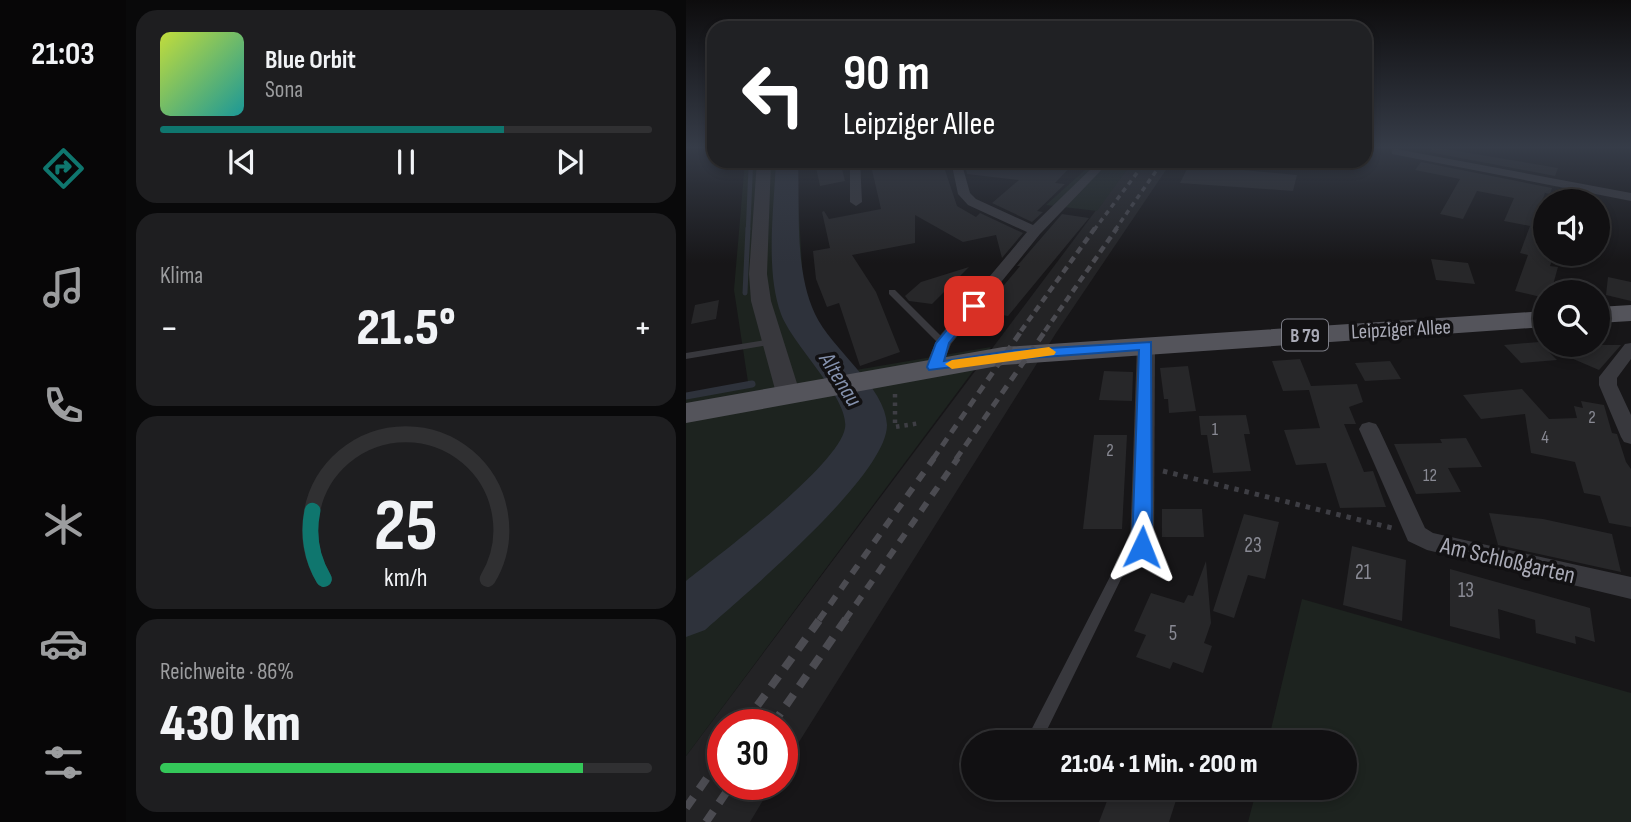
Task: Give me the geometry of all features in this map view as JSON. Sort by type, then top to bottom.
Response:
[{"type":"main road","points":[[1610,315],[1630,314]]},
{"type":"main road","name":"Leipziger Allee","points":[[888,380],[938,355],[1016,355],[1533,320]]},
{"type":"main road","name":"B 79","points":[[686,413],[828,386],[888,380]]},
{"type":"street","points":[[763,186],[758,274],[761,301],[788,393]]},
{"type":"street","points":[[856,186],[856,202]]},
{"type":"street","points":[[962,186],[964,194],[972,202],[1035,231]]},
{"type":"street","points":[[938,355],[1035,231],[1080,186]]},
{"type":"street","points":[[1575,186],[1631,197]]},
{"type":"street","points":[[1142,547],[1146,345]]},
{"type":"street","points":[[1631,348],[1608,377],[1608,385],[1631,437]]},
{"type":"street","name":"Am Schloßgarten","points":[[1369,429],[1416,534],[1427,541],[1631,588]]},
{"type":"lane","points":[[892,292],[938,355]]},
{"type":"lane","points":[[686,356],[771,342]]},
{"type":"lane","points":[[1039,730],[1118,573],[1134,561],[1142,547]]},
{"type":"path","points":[[888,380],[895,427],[920,423]]},
{"type":"path","points":[[1145,466],[1416,534]]},
{"type":"shaded area","points":[[743,186],[797,186],[804,301],[812,322],[844,372],[991,347],[721,709],[707,709],[707,728],[686,756],[686,395],[748,382],[734,290]]},
{"type":"shaded area","points":[[1067,186],[1115,186],[1097,211],[1046,205]]},
{"type":"shaded area","points":[[1114,186],[1155,186],[1056,333],[798,744],[798,709],[721,709]]},
{"type":"shaded area","points":[[1302,599],[1631,693],[1631,822],[1248,822],[1254,800],[1357,800],[1357,730],[1271,730]]},
{"type":"shaded area","points":[[707,728],[707,800],[763,800],[750,822],[686,822],[686,756]]},
{"type":"building","points":[[876,186],[950,186],[957,206],[976,217],[980,213],[1023,233],[1002,258],[996,235],[963,242],[915,215],[915,243],[852,255],[876,292],[900,352],[860,366],[839,303],[827,307],[816,279],[813,251],[830,248],[822,212],[824,211],[829,219],[881,209]]},
{"type":"building","points":[[1012,186],[1063,186],[1037,211],[1043,212],[1032,222],[992,203]]},
{"type":"building","points":[[1227,186],[1294,186],[1293,191]]},
{"type":"building","points":[[1456,186],[1552,188],[1533,189],[1533,266],[1558,267],[1554,280],[1533,280],[1533,295],[1515,291],[1528,255],[1520,253],[1530,226],[1504,221],[1514,198],[1477,191],[1463,219],[1440,214]]},
{"type":"building","points":[[1062,214],[1089,218],[1008,316],[983,310],[1020,266],[1017,266]]},
{"type":"building","points":[[1431,259],[1468,263],[1475,284],[1436,280]]},
{"type":"building","points":[[969,267],[932,304],[909,301],[905,296],[921,282]]},
{"type":"building","points":[[1608,277],[1631,282],[1631,301],[1610,296],[1610,280]]},
{"type":"building","points":[[719,300],[716,319],[691,324],[695,305]]},
{"type":"building","points":[[1533,343],[1533,357],[1554,357],[1557,360],[1521,363],[1504,345]]},
{"type":"building","points":[[1610,345],[1621,345],[1599,370],[1571,358],[1610,357]]},
{"type":"building","points":[[1300,359],[1311,386],[1357,384],[1363,402],[1349,407],[1356,424],[1344,424],[1364,472],[1373,471],[1386,507],[1340,508],[1326,463],[1296,465],[1284,430],[1320,428],[1309,390],[1283,391],[1272,361]]},
{"type":"building","points":[[1390,361],[1401,379],[1365,381],[1355,363]]},
{"type":"building","points":[[1188,366],[1196,411],[1169,413],[1168,399],[1164,399],[1160,368]]},
{"type":"building","points":[[1104,371],[1133,372],[1132,401],[1099,400]]},
{"type":"building","points":[[1522,389],[1549,419],[1577,418],[1574,406],[1583,408],[1581,401],[1604,405],[1612,433],[1617,434],[1631,469],[1631,527],[1609,523],[1600,496],[1584,493],[1575,462],[1531,453],[1525,414],[1481,419],[1463,395]]},
{"type":"building","points":[[1246,415],[1250,434],[1244,434],[1251,471],[1213,473],[1207,435],[1201,435],[1199,416]]},
{"type":"building","points":[[1094,435],[1127,435],[1122,529],[1083,529]]},
{"type":"building","points":[[1466,438],[1482,467],[1448,468],[1461,492],[1416,494],[1394,444],[1442,443],[1440,439]]},
{"type":"building","points":[[1162,509],[1202,509],[1204,537],[1162,537]]},
{"type":"building","points":[[1489,513],[1543,519],[1612,534],[1621,572],[1498,545]]},
{"type":"building","points":[[1244,514],[1279,522],[1265,579],[1248,575],[1234,618],[1213,611]]},
{"type":"building","points":[[1352,546],[1406,560],[1402,621],[1343,605]]},
{"type":"building","points":[[1206,561],[1211,623],[1204,643],[1212,646],[1203,673],[1173,662],[1170,669],[1136,657],[1146,635],[1134,631],[1151,593],[1184,603],[1188,595],[1193,596]]},
{"type":"building","points":[[1450,569],[1590,608],[1595,642],[1575,636],[1576,644],[1536,633],[1535,620],[1498,609],[1500,639],[1450,626]]},
{"type":"building","points":[[1107,800],[1176,800],[1169,822],[1099,822]]},
{"type":"waterway","points":[[748,230],[750,186]]},
{"type":"waterway","name":"Altenau","points":[[686,613],[814,500],[856,451],[866,428],[860,401],[817,346],[797,312],[788,259],[787,186]]},
{"type":"waterway","points":[[745,293],[748,228]]},
{"type":"waterway","points":[[686,396],[752,384]]},
{"type":"railway","points":[[1094,230],[1127,186]]},
{"type":"railway","points":[[1115,230],[1145,186]]},
{"type":"railway","points":[[1021,331],[1095,228]]},
{"type":"railway","points":[[1045,331],[1117,228]]},
{"type":"railway","points":[[933,459],[1022,330]]},
{"type":"railway","points":[[956,459],[1046,330]]},
{"type":"railway","points":[[819,620],[934,458]]},
{"type":"railway","points":[[845,620],[958,458]]},
{"type":"railway","points":[[755,709],[820,619]]},
{"type":"railway","points":[[783,709],[846,619]]},
{"type":"railway","points":[[686,808],[707,778]]},
{"type":"railway","points":[[706,822],[721,800]]},
{"type":"slow traffic","points":[[952,364],[1049,352]]},
{"type":"route","points":[[974,306],[943,343],[934,367],[1003,356],[1146,345],[1142,547]]}]
